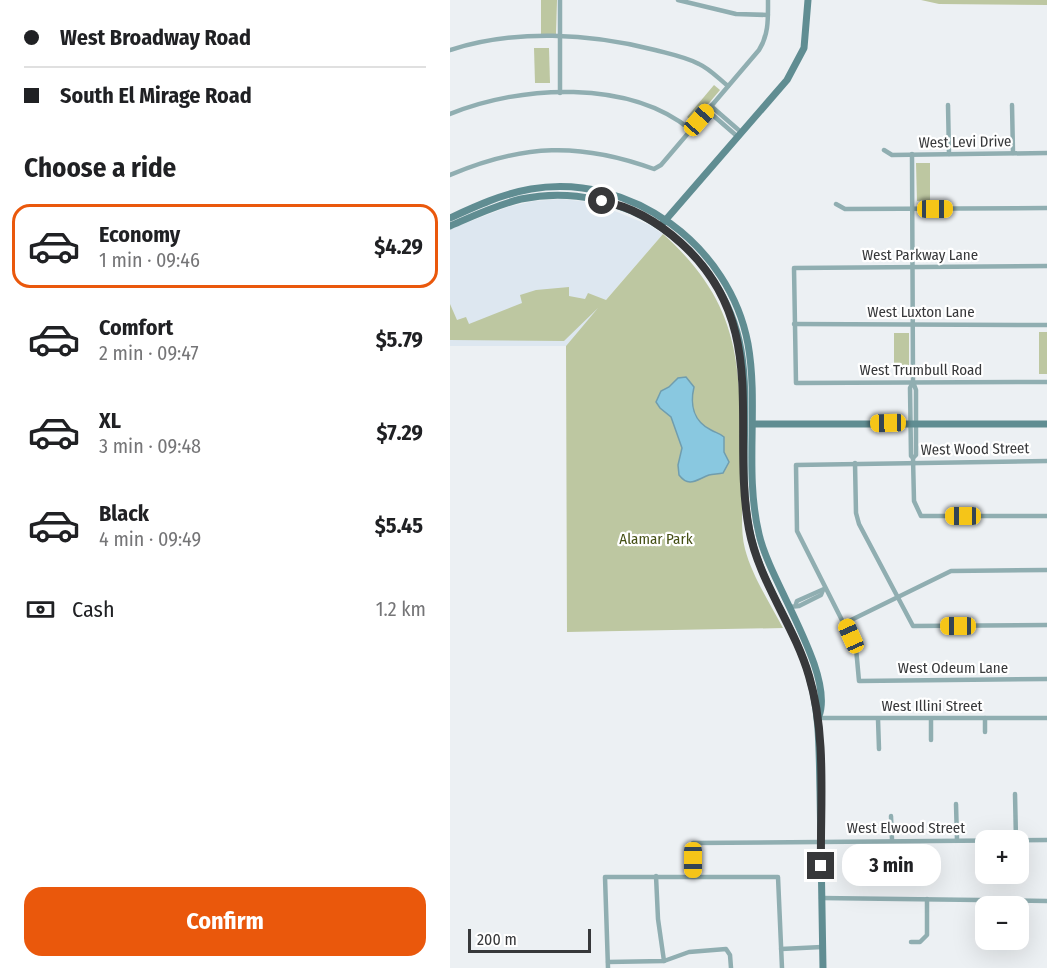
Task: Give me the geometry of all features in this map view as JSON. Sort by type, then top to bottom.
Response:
[{"type":"main road","points":[[661,226],[787,80],[799,60],[808,29],[808,0]]},
{"type":"main road","points":[[450,218],[506,195],[553,188],[598,191],[620,198],[666,219],[700,248],[719,274],[740,313],[751,362],[758,533],[767,564],[792,606],[816,669],[821,700],[818,718],[823,968]]},
{"type":"main road","points":[[450,226],[521,199],[565,196],[616,204],[661,226],[703,265],[731,314],[741,353],[749,529],[761,567],[801,651],[818,718]]},
{"type":"main road","points":[[753,424],[1047,424]]},
{"type":"street","points":[[560,0],[560,93]]},
{"type":"street","points":[[678,0],[736,14],[768,15]]},
{"type":"street","points":[[450,175],[492,158],[540,149],[590,150],[654,169],[661,165],[766,40],[768,0]]},
{"type":"street","points":[[450,50],[489,40],[560,37],[620,41],[685,58],[708,69],[728,87]]},
{"type":"street","points":[[450,114],[486,100],[514,94],[591,93],[669,113],[691,130]]},
{"type":"street","points":[[948,105],[949,154]]},
{"type":"street","points":[[1012,105],[1013,153]]},
{"type":"street","points":[[709,108],[740,135]]},
{"type":"street","name":"West Levi Drive","points":[[884,150],[892,155],[1047,153]]},
{"type":"street","points":[[912,154],[913,382],[910,388],[914,501],[921,516],[1047,516]]},
{"type":"street","points":[[836,204],[845,209],[1047,208]]},
{"type":"street","name":"West Parkway Lane","points":[[794,324],[794,268],[1047,266]]},
{"type":"street","name":"West Luxton Lane","points":[[794,324],[1047,325]]},
{"type":"street","name":"West Trumbull Road","points":[[794,324],[796,382],[1047,382]]},
{"type":"street","name":"West Wood Street","points":[[825,589],[798,531],[796,465],[913,460],[1047,460]]},
{"type":"street","points":[[855,464],[856,513],[913,626],[1047,625]]},
{"type":"street","points":[[792,606],[799,606],[821,595],[825,589],[845,623],[951,571],[1047,570]]},
{"type":"street","name":"West Odeum Lane","points":[[845,623],[856,648],[859,681],[1047,680]]},
{"type":"street","name":"West Illini Street","points":[[818,718],[1047,718]]},
{"type":"street","points":[[985,718],[985,732]]},
{"type":"street","points":[[878,719],[879,749]]},
{"type":"street","points":[[931,719],[931,740]]},
{"type":"street","points":[[1015,794],[1016,830]]},
{"type":"street","points":[[956,804],[957,840]]},
{"type":"street","points":[[891,816],[892,840]]},
{"type":"street","name":"West Elwood Street","points":[[693,876],[693,843],[975,840]]},
{"type":"street","name":"West Elwood Street","points":[[1029,840],[1047,840]]},
{"type":"street","points":[[656,876],[663,960]]},
{"type":"street","points":[[608,968],[605,877],[656,876],[778,877],[782,968]]},
{"type":"street","points":[[821,898],[1047,901]]},
{"type":"street","points":[[911,942],[920,942],[926,938],[927,899]]},
{"type":"street","points":[[782,949],[822,947]]},
{"type":"street","points":[[608,962],[663,960],[701,950],[729,951],[731,968]]},
{"type":"shaded area","points":[[562,199],[587,202],[612,210],[649,225],[663,234],[566,346],[450,346],[450,229],[508,207],[534,201]]},
{"type":"green space","points":[[541,0],[557,0],[556,34],[541,34]]},
{"type":"green space","points":[[921,0],[1047,0],[1047,5],[939,4]]},
{"type":"green space","points":[[534,48],[549,48],[550,83],[535,83]]},
{"type":"green space","points":[[714,85],[720,90],[693,122],[687,117]]},
{"type":"green space","points":[[916,163],[930,163],[930,200],[917,201]]},
{"type":"green space","name":"Alamar Park","points":[[663,234],[691,263],[711,291],[725,319],[734,349],[738,379],[743,542],[752,569],[783,628],[567,632],[566,346],[598,308],[564,341],[450,340],[450,304],[457,320],[466,317],[469,324],[522,303],[520,295],[536,290],[569,287],[569,296],[585,299],[588,293],[606,300]]},
{"type":"green space","points":[[1039,332],[1047,332],[1047,374],[1039,374]]},
{"type":"green space","points":[[894,333],[909,333],[909,374],[894,374]]},
{"type":"water","points":[[686,377],[694,387],[692,400],[694,412],[700,422],[724,437],[724,452],[729,462],[723,473],[689,482],[679,475],[678,465],[682,448],[671,417],[656,402],[661,391],[678,378]]},
{"type":"route","points":[[602,201],[639,213],[664,227],[703,265],[722,294],[731,314],[741,353],[749,529],[754,549],[769,586],[801,651],[818,718],[821,866]]}]
